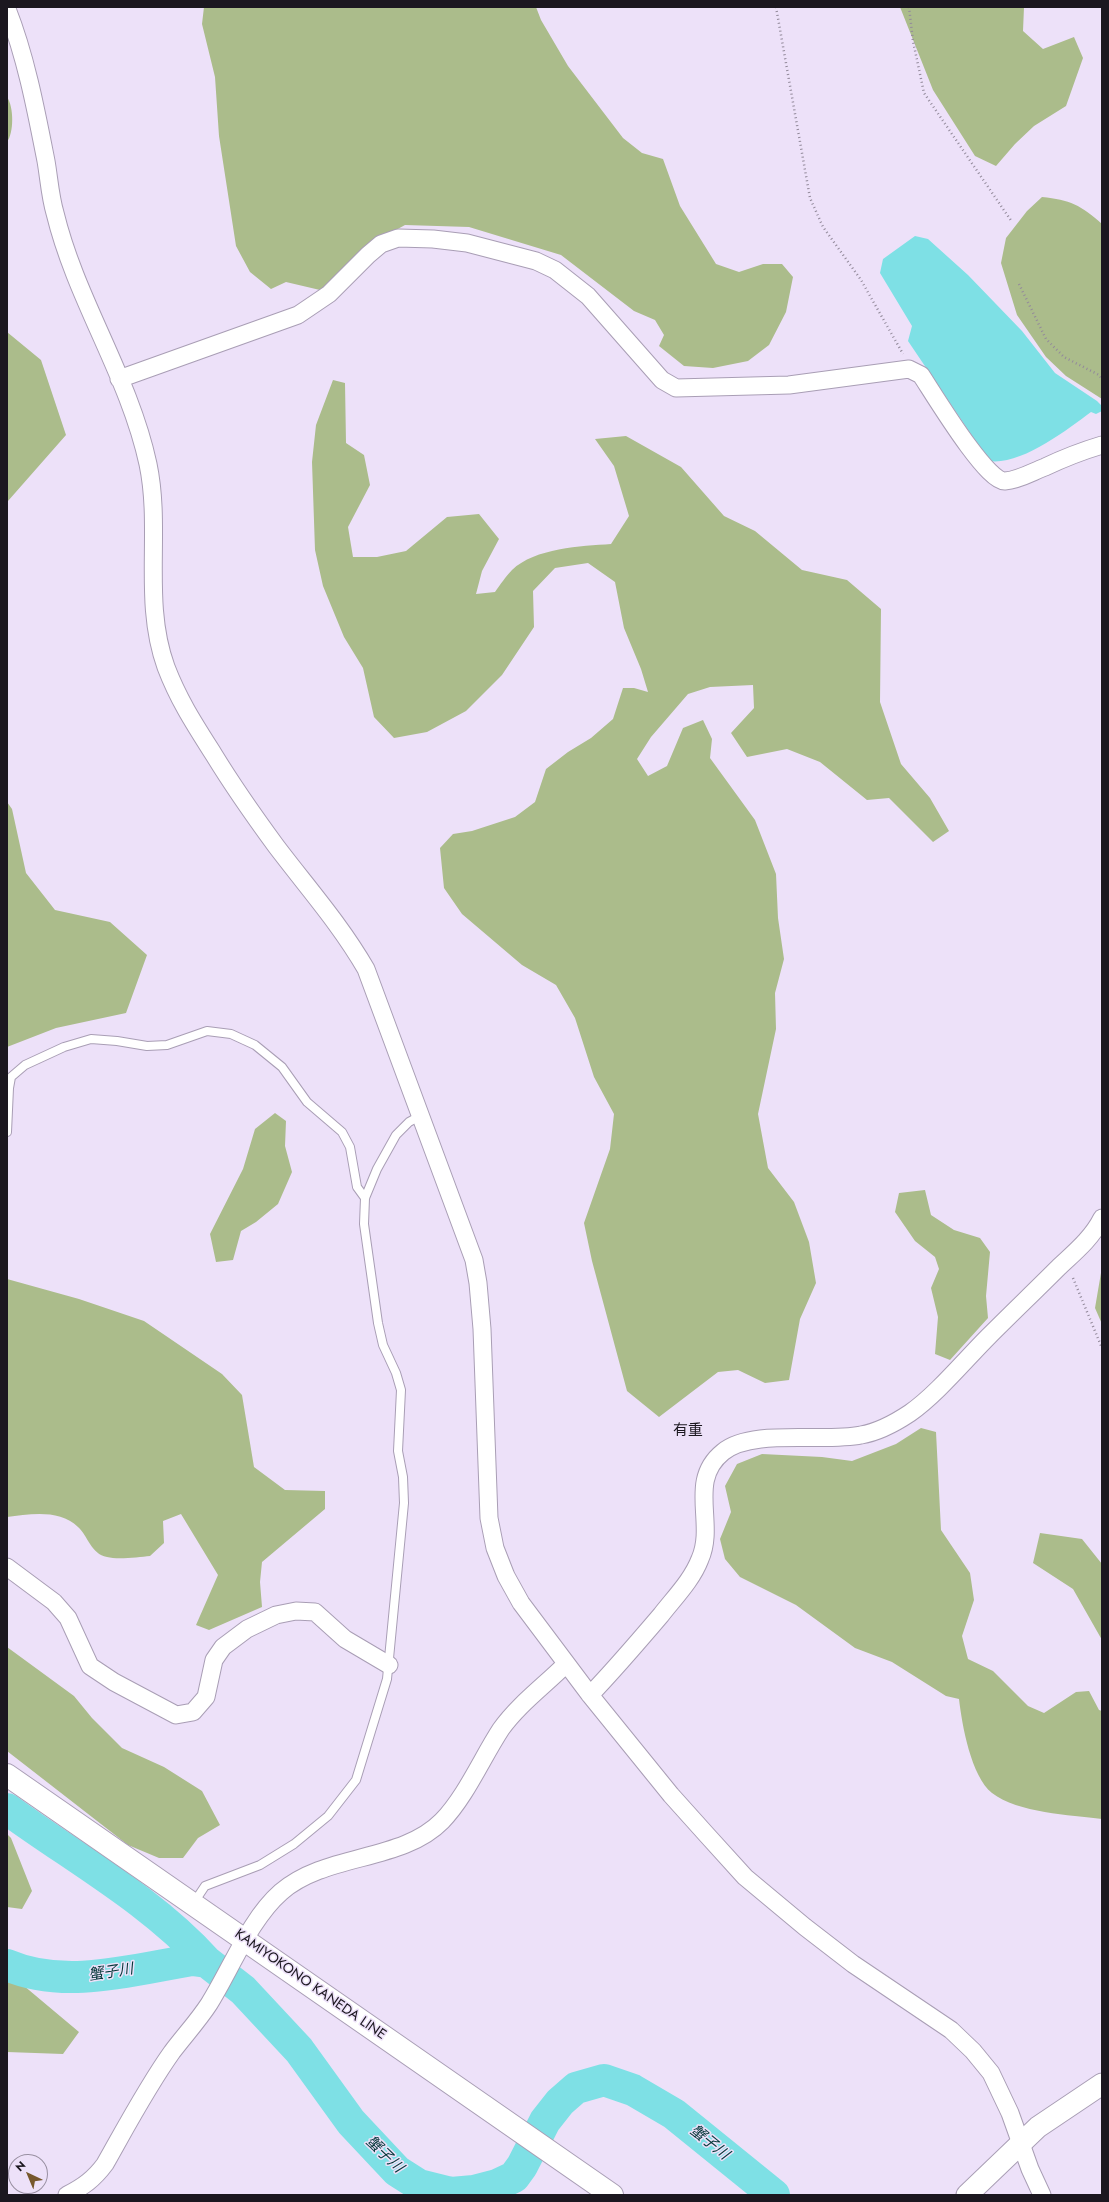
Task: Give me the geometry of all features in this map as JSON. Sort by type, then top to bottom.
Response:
[{"type":"main road","name":"KAMIYOKONO KANEDA LINE","points":[[7,1775],[612,2195]]},
{"type":"street","points":[[7,8],[18,37],[30,87],[54,213],[72,268],[138,424],[148,464],[154,500],[153,579],[155,624],[166,665],[180,699],[236,790],[277,846],[347,936],[366,969],[474,1260],[478,1284],[489,1518],[495,1548],[506,1576],[521,1603],[590,1695],[671,1795],[745,1877],[853,1964],[951,2030],[973,2051],[990,2074],[1010,2113],[1020,2143],[1042,2195]]},
{"type":"street","points":[[120,379],[298,315],[329,294],[381,244],[398,238],[433,239],[467,243],[536,261],[555,270],[588,296],[662,380],[676,388],[789,385],[909,369],[921,375],[973,454],[992,475],[1003,482],[1016,479],[1082,451],[1102,445]]},
{"type":"street","points":[[590,1695],[617,1667],[686,1584],[700,1560],[706,1540],[707,1520],[702,1498],[705,1480],[712,1465],[722,1452],[734,1445],[748,1441],[780,1438],[834,1439],[862,1435],[890,1426],[911,1412],[928,1396],[1079,1248],[1102,1218]]},
{"type":"street","points":[[7,1568],[54,1602],[68,1618],[90,1666],[114,1682],[176,1715],[193,1712],[206,1697],[214,1660],[223,1646],[247,1629],[276,1615],[296,1611],[315,1612],[344,1639],[389,1665]]},
{"type":"street","points":[[67,2195],[83,2187],[95,2177],[105,2164],[172,2052],[207,2007],[261,1916],[281,1892],[301,1878],[320,1869],[402,1844],[423,1835],[441,1821],[457,1801],[502,1728],[527,1700],[566,1664]]},
{"type":"street","points":[[967,2195],[1020,2143],[1060,2110],[1102,2084]]},
{"type":"lane","points":[[7,1132],[9,1088],[12,1078],[25,1065],[64,1047],[91,1039],[117,1041],[147,1046],[167,1045],[207,1031],[231,1034],[255,1046],[282,1067],[307,1102],[342,1132],[350,1147],[357,1187],[365,1198]]},
{"type":"lane","points":[[193,1904],[205,1886],[260,1866],[294,1844],[328,1816],[356,1780],[387,1679],[404,1503],[403,1477],[398,1451],[401,1390],[396,1373],[383,1345],[378,1323],[364,1224],[365,1198],[377,1169],[396,1135],[409,1122],[420,1116]]},
{"type":"path","points":[[776,7],[810,198],[823,227],[861,280],[905,356],[909,369]]},
{"type":"path","points":[[909,7],[913,40],[924,92],[1012,222]]},
{"type":"path","points":[[1019,284],[1046,339],[1064,356],[1100,375],[1102,379]]},
{"type":"path","points":[[1065,1261],[1102,1348]]},
{"type":"shaded area","points":[[204,7],[536,7],[541,20],[568,66],[623,138],[642,153],[663,159],[680,206],[716,264],[739,272],[763,264],[782,264],[793,277],[786,312],[769,345],[748,361],[713,368],[684,366],[659,346],[664,335],[655,320],[634,311],[561,255],[469,227],[405,225],[385,236],[335,283],[320,290],[286,282],[271,289],[250,272],[236,246],[219,136],[215,77],[202,24]]},
{"type":"shaded area","points":[[900,7],[1024,7],[1023,31],[1043,49],[1074,37],[1083,58],[1066,106],[1034,126],[1015,144],[996,166],[975,156],[933,90]]},
{"type":"shaded area","points":[[7,97],[11,107],[12,126],[7,142]]},
{"type":"shaded area","points":[[1042,197],[1075,204],[1088,212],[1102,224],[1102,399],[1066,376],[1046,357],[1017,315],[1001,263],[1006,238],[1027,211]]},
{"type":"shaded area","points":[[915,236],[928,239],[968,275],[1022,331],[1055,373],[1097,401],[1102,406],[1102,411],[1096,414],[1091,412],[1056,437],[1029,452],[1015,458],[1001,461],[989,461],[908,341],[912,326],[880,273],[883,259]]},
{"type":"shaded area","points":[[7,332],[41,360],[66,435],[8,501]]},
{"type":"shaded area","points":[[333,380],[345,383],[346,443],[364,455],[370,485],[348,527],[353,557],[377,557],[406,551],[447,517],[479,514],[499,539],[482,571],[476,594],[495,592],[512,570],[533,557],[573,547],[611,544],[629,516],[614,466],[595,439],[626,436],[681,467],[724,516],[755,531],[802,570],[847,580],[881,609],[880,702],[901,764],[930,798],[949,831],[933,842],[889,798],[867,800],[820,762],[787,749],[747,757],[731,733],[754,708],[753,685],[710,687],[688,694],[651,737],[637,759],[648,776],[667,766],[683,728],[703,720],[712,739],[710,758],[755,820],[776,874],[778,918],[784,959],[775,993],[776,1029],[758,1114],[768,1168],[794,1202],[809,1242],[816,1283],[800,1319],[789,1380],[765,1383],[738,1370],[718,1372],[659,1417],[627,1391],[592,1261],[584,1223],[610,1149],[614,1114],[594,1077],[575,1018],[556,985],[522,965],[462,914],[444,888],[440,848],[453,834],[472,831],[515,817],[535,802],[546,769],[568,752],[591,738],[613,719],[623,688],[634,688],[648,692],[641,669],[624,628],[615,582],[588,563],[555,568],[533,591],[534,627],[502,675],[466,711],[427,732],[394,738],[374,717],[363,668],[344,637],[323,586],[315,550],[312,462],[316,425]]},
{"type":"shaded area","points":[[7,802],[12,809],[26,873],[55,910],[110,922],[147,955],[126,1013],[56,1028],[7,1047]]},
{"type":"shaded area","points":[[275,1113],[286,1121],[285,1146],[292,1172],[278,1204],[256,1222],[241,1231],[233,1260],[216,1262],[210,1234],[243,1169],[255,1129]]},
{"type":"shaded area","points":[[925,1190],[931,1215],[954,1230],[980,1238],[990,1252],[986,1296],[988,1318],[950,1360],[935,1354],[938,1317],[931,1288],[939,1269],[935,1257],[915,1241],[895,1212],[899,1193]]},
{"type":"shaded area","points":[[1102,1267],[1102,1324],[1095,1308]]},
{"type":"shaded area","points":[[7,1279],[79,1299],[144,1321],[222,1374],[242,1395],[254,1467],[285,1490],[325,1491],[325,1509],[262,1562],[260,1582],[262,1607],[209,1630],[196,1625],[218,1575],[181,1514],[163,1521],[164,1543],[150,1556],[123,1558],[107,1557],[97,1552],[93,1549],[78,1527],[63,1517],[35,1514],[7,1517]]},
{"type":"shaded area","points":[[921,1428],[936,1432],[941,1530],[970,1573],[974,1600],[962,1636],[968,1659],[993,1671],[1028,1706],[1044,1713],[1076,1692],[1089,1691],[1099,1710],[1102,1711],[1102,1819],[1030,1809],[1003,1800],[992,1793],[978,1775],[973,1763],[965,1736],[959,1699],[946,1696],[892,1662],[855,1648],[796,1605],[740,1577],[725,1559],[720,1539],[731,1512],[725,1486],[737,1464],[762,1454],[822,1457],[852,1461],[896,1444]]},
{"type":"shaded area","points":[[1040,1533],[1082,1539],[1102,1564],[1102,1640],[1073,1589],[1033,1563]]},
{"type":"shaded area","points":[[7,1647],[74,1696],[92,1718],[122,1748],[164,1767],[202,1791],[220,1825],[198,1838],[183,1858],[159,1858],[128,1845],[7,1751]]},
{"type":"shaded area","points":[[7,1834],[11,1838],[32,1891],[22,1909],[7,1907]]},
{"type":"shaded area","points":[[7,1976],[17,1980],[79,2032],[63,2054],[7,2052]]},
{"type":"waterway","points":[[7,1809],[137,1899],[162,1919],[207,1962]]},
{"type":"waterway","name":"蟹子川","points":[[7,1965],[29,1972],[52,1976],[75,1977],[122,1973],[192,1960],[207,1962],[243,1990],[299,2050],[351,2122],[397,2171],[419,2185],[451,2193],[474,2191],[497,2185],[514,2177],[522,2166],[545,2121],[560,2102],[576,2088],[604,2080],[633,2090],[674,2114],[774,2195]]},
{"type":"district","name":"有重","points":[[688,1431]]}]
